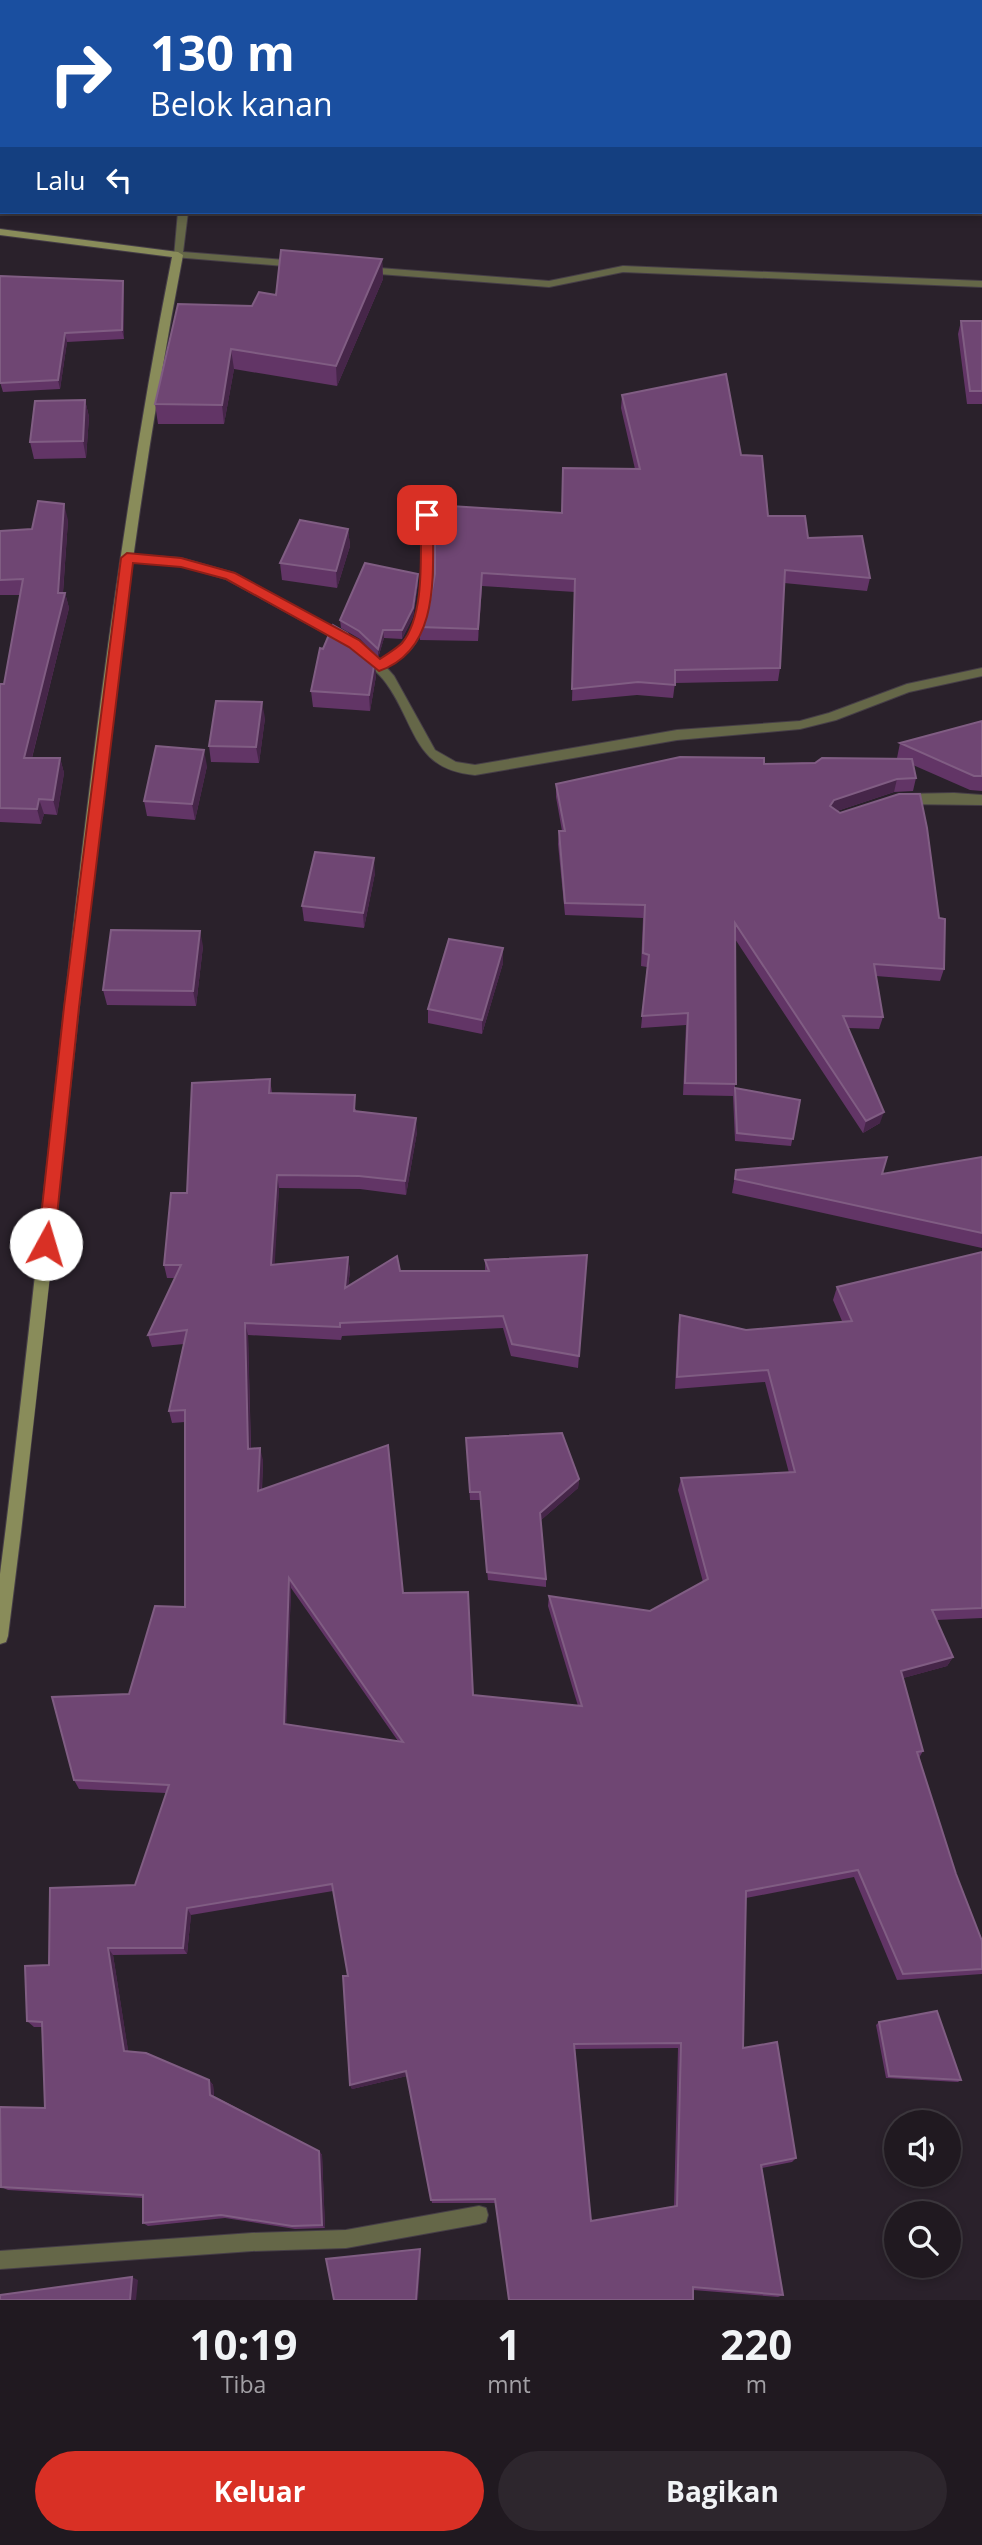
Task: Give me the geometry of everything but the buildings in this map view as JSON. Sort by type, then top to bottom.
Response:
[{"type":"street","points":[[0,1636],[20,1482],[78,953],[127,558],[183,214]]},
{"type":"street","points":[[0,232],[177,255],[315,266]]},
{"type":"street","points":[[357,269],[549,284],[623,269],[982,284]]},
{"type":"street","points":[[379,666],[406,647],[418,628],[425,601],[427,515]]},
{"type":"street","points":[[127,558],[181,562],[230,576],[354,644],[379,666],[397,691],[431,752],[441,762],[456,769],[475,770],[677,735],[800,725],[832,718],[907,688],[982,671]]},
{"type":"street","points":[[883,803],[915,797],[982,800]]},
{"type":"street","points":[[0,2260],[253,2242],[346,2239],[479,2215]]},
{"type":"route","points":[[46,1244],[105,726],[127,558],[181,562],[230,576],[354,644],[379,666],[406,647],[418,628],[425,601],[427,515]]}]
